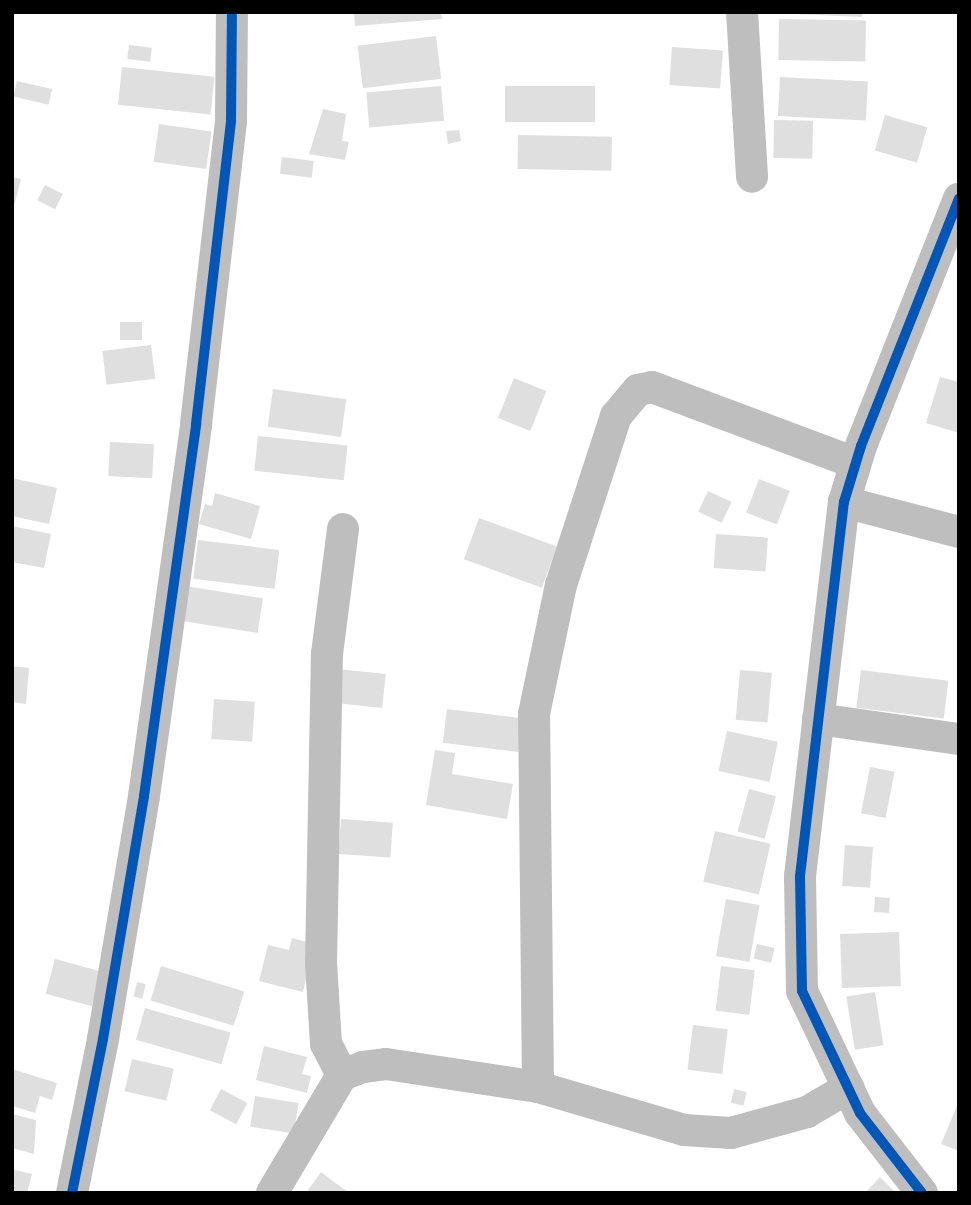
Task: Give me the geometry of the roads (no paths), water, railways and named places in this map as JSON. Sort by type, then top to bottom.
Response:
[{"type":"street","points":[[72,1193],[103,1039],[144,796],[197,425],[231,121],[232,12]]},
{"type":"street","points":[[742,12],[752,177]]},
{"type":"street","points":[[922,1193],[860,1112],[802,991],[800,876],[844,502],[855,463],[959,199]]},
{"type":"street","points":[[538,1087],[534,714],[561,585],[616,416],[638,390],[652,387],[855,463]]},
{"type":"street","points":[[844,502],[959,532]]},
{"type":"street","points":[[342,1075],[326,1044],[321,963],[327,654],[343,529]]},
{"type":"street","points":[[818,719],[959,739]]},
{"type":"street","points":[[272,1193],[342,1075],[386,1064],[538,1087],[684,1130],[731,1133],[807,1112],[848,1088]]}]
